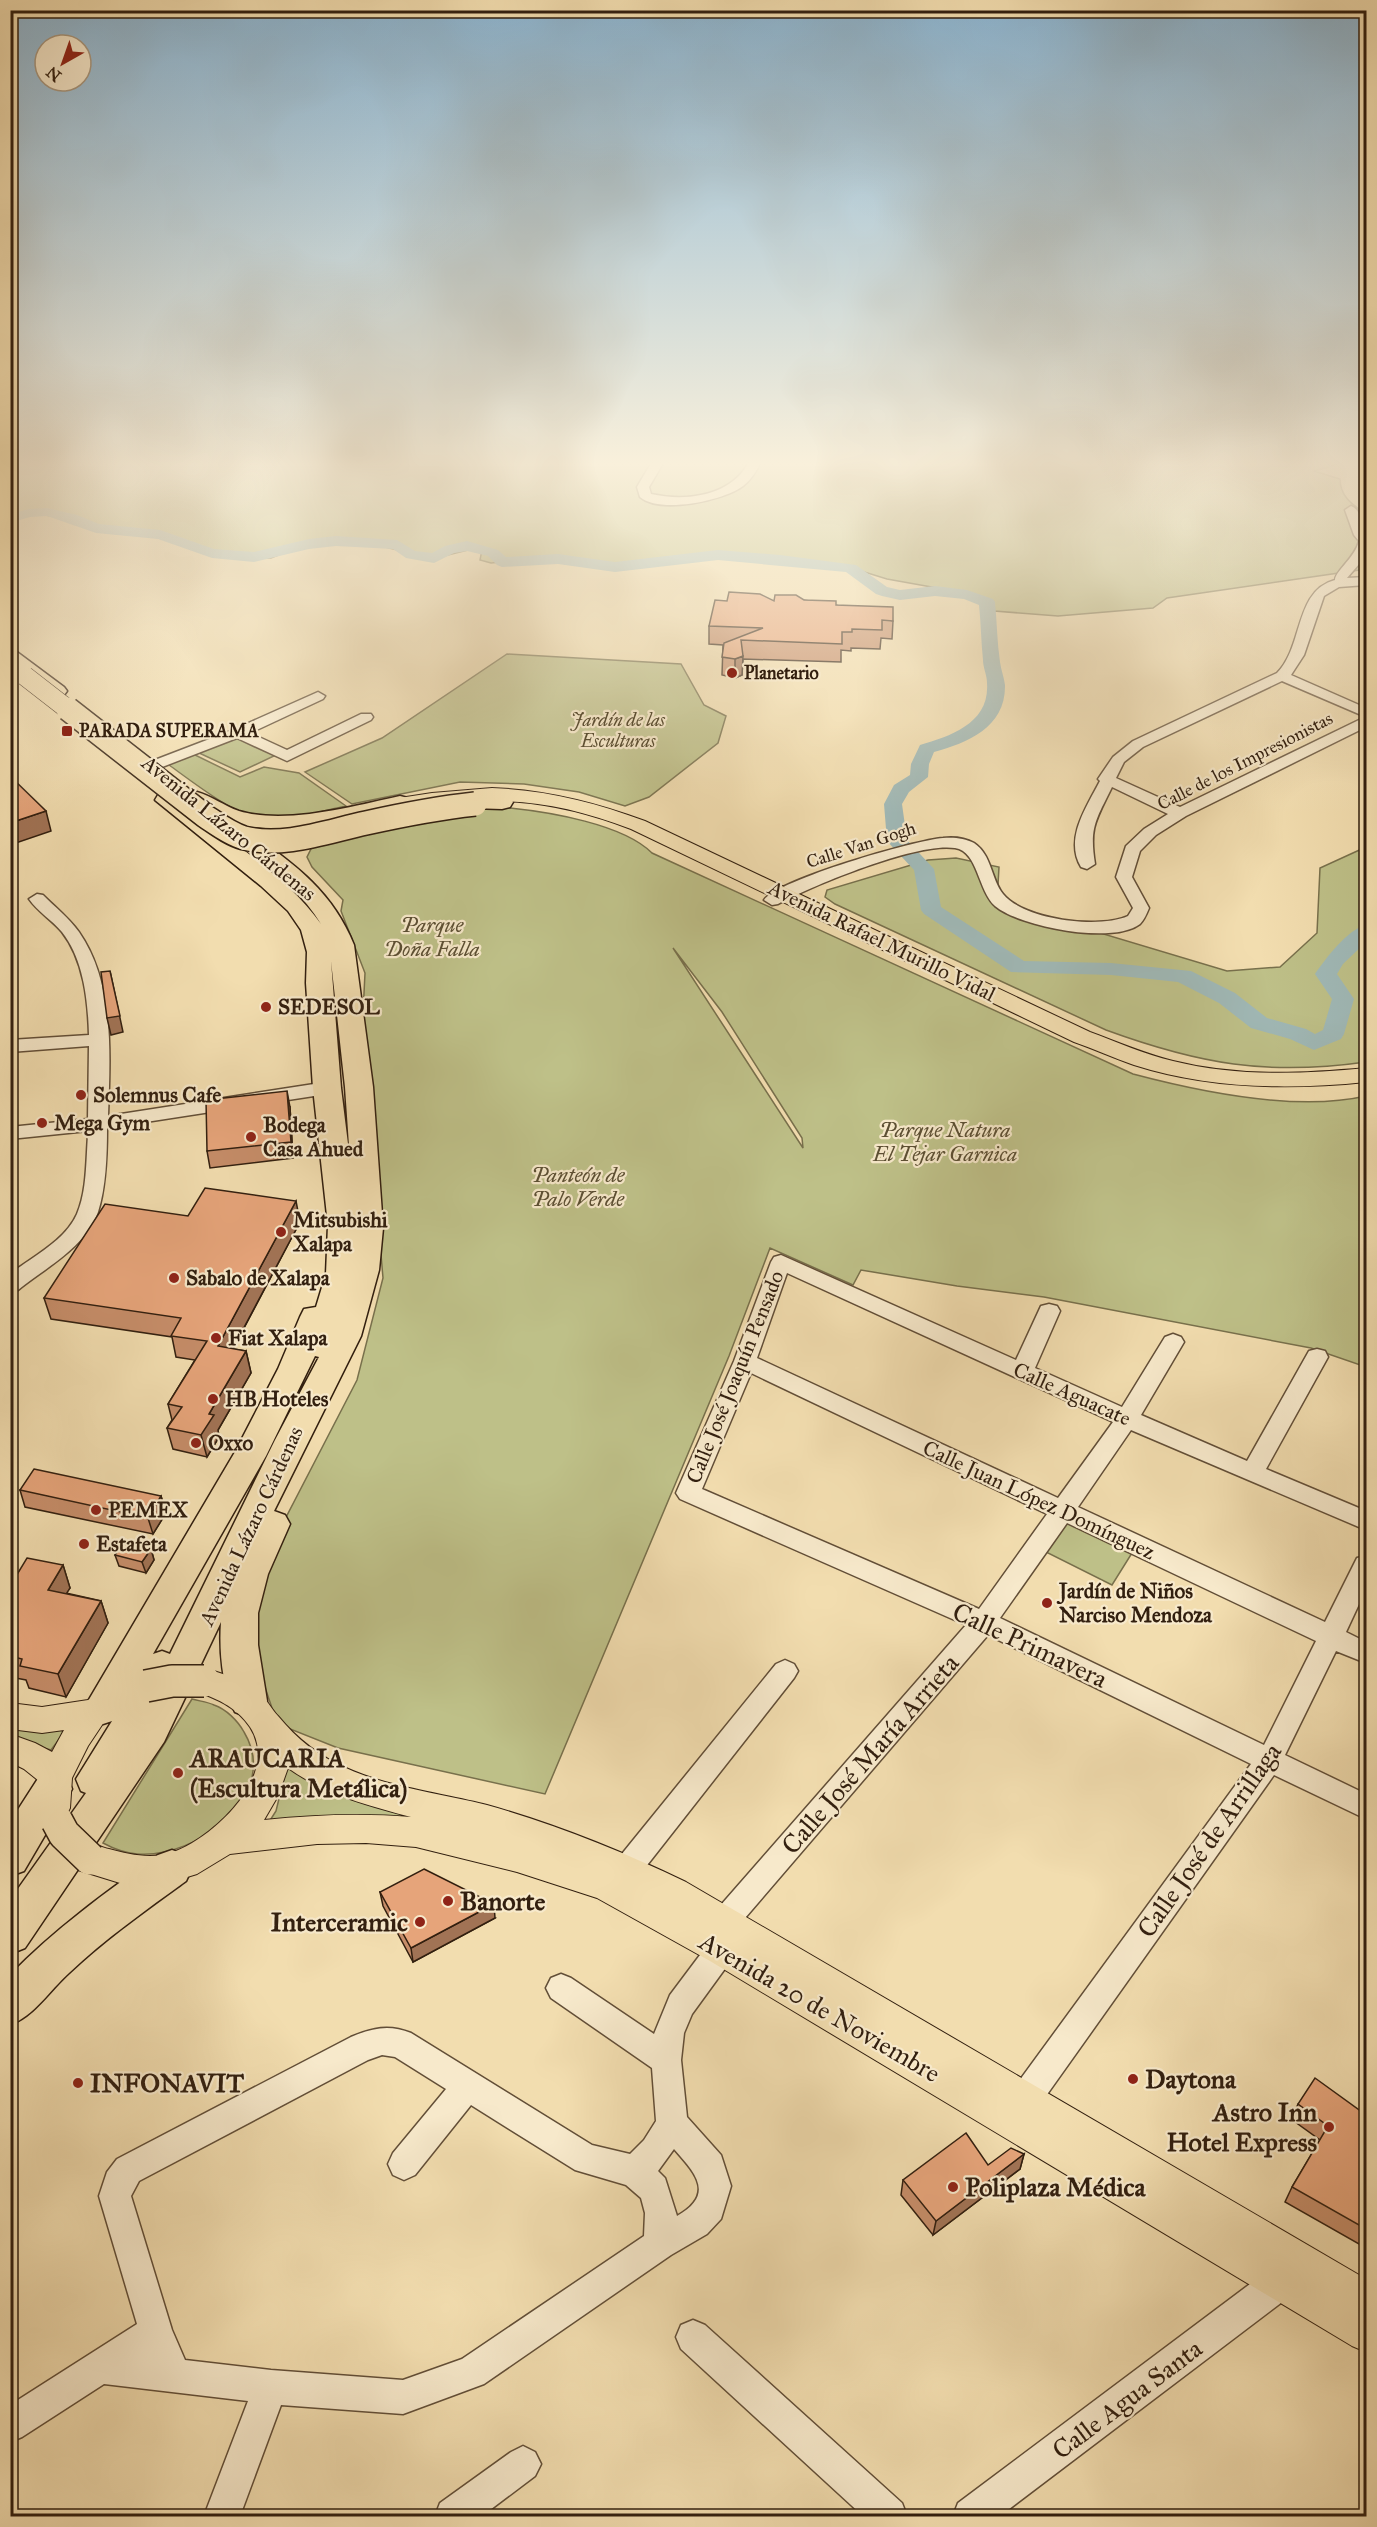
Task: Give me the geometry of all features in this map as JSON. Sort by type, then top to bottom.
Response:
[{"type":"highway","name":"Avenida Lázaro Cárdenas","points":[[10,656],[197,799],[225,824],[310,889],[324,906],[336,926],[347,971],[359,1087],[368,1228],[364,1270],[349,1287],[326,1329],[310,1371],[170,1651],[108,1761],[10,1902]]},
{"type":"highway","name":"Avenida Lázaro Cárdenas","points":[[10,1935],[151,1731],[291,1440],[345,1336],[349,1287],[327,1088],[319,983],[319,952],[313,930],[296,906],[269,881],[15,674]]},
{"type":"highway","points":[[15,674],[193,807],[222,827],[244,837],[265,840],[295,838],[437,809],[502,802]]},
{"type":"highway","points":[[197,799],[234,817],[278,821],[345,813],[400,803]]},
{"type":"highway","points":[[310,889],[297,870],[291,854],[292,847],[311,833],[345,823],[434,804],[478,800],[502,802]]},
{"type":"highway","points":[[174,824],[194,836],[240,871],[269,881]]},
{"type":"highway","points":[[98,1711],[249,1456],[294,1369],[323,1297],[349,1287],[357,1326],[343,1377],[260,1550],[245,1594],[239,1624],[240,1655],[257,1713]]},
{"type":"highway","points":[[10,1858],[55,1796]]},
{"type":"highway","points":[[10,2005],[53,1960],[96,1923],[172,1868]]},
{"type":"main road","name":"Avenida Rafael Murillo Vidal","points":[[400,803],[449,795],[497,792],[578,804],[638,825],[1074,1050],[1129,1072],[1185,1086],[1241,1095],[1292,1098],[1366,1092]]},
{"type":"main road","name":"Avenida Rafael Murillo Vidal","points":[[502,802],[561,812],[612,826],[784,900],[1082,1037],[1144,1060],[1200,1073],[1248,1079],[1296,1082],[1366,1075]]},
{"type":"main road","points":[[10,1716],[42,1720],[98,1711],[146,1686],[172,1681],[204,1681],[224,1686],[257,1713],[273,1753],[268,1782],[253,1810],[224,1840],[204,1854],[172,1868],[141,1872],[90,1859],[64,1834],[49,1768],[35,1756],[10,1748]]},
{"type":"main road","points":[[55,1796],[76,1736],[98,1711]]},
{"type":"main road","name":"Avenida 20 de Noviembre","points":[[257,1713],[292,1753],[316,1768],[348,1783],[384,1795],[487,1821],[627,1869],[674,1893],[723,1936],[1366,2332]]},
{"type":"main road","name":"Avenida 20 de Noviembre","points":[[224,1840],[317,1829],[366,1828],[416,1832],[517,1857],[606,1887],[661,1914],[723,1936],[1025,2099],[1366,2301]]},
{"type":"street","points":[[1340,578],[1343,583]]},
{"type":"street","points":[[1087,864],[1083,841],[1087,821],[1106,779],[1118,760],[1138,744],[1282,676],[1290,670],[1297,658],[1315,600],[1321,591],[1343,583],[1366,581]]},
{"type":"street","points":[[1282,676],[1366,713]]},
{"type":"street","points":[[152,766],[238,733],[318,696]]},
{"type":"street","points":[[238,733],[287,756],[366,717]]},
{"type":"street","name":"Calle de los Impresionistas","points":[[975,854],[983,864],[991,890],[1001,903],[1018,912],[1077,926],[1118,926],[1135,919],[1141,908],[1124,877],[1132,849],[1150,832],[1180,813],[1366,722]]},
{"type":"street","points":[[1106,779],[1180,813]]},
{"type":"street","name":"Calle Van Gogh","points":[[784,900],[831,879],[910,853],[958,851],[975,854]]},
{"type":"street","points":[[10,1286],[20,1270],[63,1244],[77,1230],[86,1215],[91,1199],[98,1124],[99,1040],[94,984],[68,929],[37,899]]},
{"type":"street","points":[[10,1046],[99,1040]]},
{"type":"street","points":[[10,1133],[98,1124],[327,1088]]},
{"type":"street","name":"Calle José Joaquín Pensado","points":[[688,1493],[745,1360],[781,1262]]},
{"type":"street","name":"Calle Aguacate","points":[[781,1262],[1127,1419],[1366,1521]]},
{"type":"street","points":[[1022,1372],[1049,1311]]},
{"type":"street","name":"Calle José María Arrieta","points":[[672,2124],[666,2060],[669,2033],[681,2005],[723,1936],[984,1622],[1127,1419],[1173,1342]]},
{"type":"street","points":[[1253,1471],[1317,1357]]},
{"type":"street","name":"Calle Juan López Domínguez","points":[[745,1360],[1366,1653]]},
{"type":"street","name":"Calle Primavera","points":[[688,1493],[984,1622],[1366,1807]]},
{"type":"street","name":"Calle José de Arrillaga","points":[[1025,2099],[1270,1759],[1366,1565]]},
{"type":"street","points":[[627,1869],[785,1671]]},
{"type":"street","points":[[561,1988],[666,2060]]},
{"type":"street","points":[[174,2374],[156,2331],[115,2196],[118,2183],[128,2170],[362,2047],[382,2041],[400,2043],[586,2159],[635,2171],[654,2189],[661,2213],[660,2244]]},
{"type":"street","points":[[404,2164],[468,2085]]},
{"type":"street","points":[[103,2367],[271,2387],[403,2397],[472,2372],[660,2244],[696,2223],[710,2208],[715,2186],[710,2166],[672,2124],[655,2151],[635,2171]]},
{"type":"street","name":"Calle Agua Santa","points":[[971,2517],[1282,2281]]},
{"type":"street","points":[[10,2425],[156,2331]]},
{"type":"street","points":[[693,2337],[889,2517]]},
{"type":"street","points":[[222,2517],[271,2387]]},
{"type":"street","points":[[453,2517],[523,2464]]},
{"type":"green space","points":[[884,578],[1305,578],[1167,598],[1153,608],[1058,616],[994,611],[965,593]]},
{"type":"green space","name":"Jardín de las Esculturas","points":[[507,654],[681,664],[704,705],[726,716],[718,743],[649,797],[625,806],[579,792],[524,784],[460,782],[352,804],[305,772],[382,738]]},
{"type":"green space","points":[[238,736],[276,755],[240,772],[197,752]]},
{"type":"green space","points":[[189,752],[240,777],[264,767],[299,773],[346,806],[280,819],[260,819],[250,816],[213,796],[169,765]]},
{"type":"green space","points":[[510,808],[564,816],[605,827],[623,834],[652,853],[1133,1074],[1218,1093],[1280,1101],[1310,1102],[1366,1096],[1366,1367],[1311,1348],[1044,1297],[957,1286],[861,1270],[853,1285],[770,1248],[729,1356],[545,1794],[338,1748],[280,1725],[252,1649],[267,1554],[357,1380],[383,1278],[362,1034],[365,973],[341,911],[343,900],[312,867],[307,857],[312,847],[453,810]],"holes":[[[673,948],[722,1012],[802,1138],[803,1148]]]},
{"type":"green space","points":[[1366,847],[1366,1062],[1330,1066],[1297,1068],[1234,1064],[1203,1059],[1140,1042],[1106,1030],[835,904],[825,897],[827,890],[928,860],[956,858],[999,867],[997,902],[1227,971],[1280,967],[1317,933],[1320,868]]},
{"type":"green space","points":[[1055,1517],[1132,1553],[1112,1585],[1034,1546]]},
{"type":"green space","points":[[192,1699],[223,1709],[244,1732],[253,1756],[252,1778],[243,1800],[227,1819],[207,1834],[184,1846],[160,1853],[137,1854],[128,1853],[103,1843]]},
{"type":"green space","points":[[11,1723],[69,1726],[51,1750],[11,1739]]},
{"type":"green space","points":[[287,1766],[343,1796],[469,1829],[568,1859],[610,1875],[656,1897],[1366,2310],[1366,2318],[703,1929],[595,1874],[511,1845],[443,1826],[405,1819],[352,1817],[264,1830],[276,1811]]},
{"type":"building","points":[[729,592],[760,594],[774,601],[775,595],[796,595],[804,600],[836,601],[836,605],[893,607],[893,621],[882,620],[882,630],[852,629],[852,632],[842,632],[842,644],[741,640],[743,656],[735,659],[722,657],[724,643],[763,628],[709,626],[715,600],[727,601]]},
{"type":"building","points":[[10,776],[46,811],[10,823]]},
{"type":"building","points":[[110,971],[120,1016],[107,1018],[101,972]]},
{"type":"building","name":"Bodega Casa Ahued","points":[[287,1091],[291,1142],[207,1151],[206,1100]]},
{"type":"building","name":"Sabalo de Xalapa","points":[[205,1188],[296,1201],[218,1346],[246,1351],[209,1414],[214,1415],[201,1435],[167,1428],[182,1407],[168,1404],[207,1341],[171,1336],[181,1318],[44,1298],[105,1204],[188,1216]]},
{"type":"building","points":[[34,1469],[161,1496],[148,1518],[20,1490]]},
{"type":"building","points":[[124,1542],[151,1549],[142,1562],[115,1555]]},
{"type":"building","points":[[27,1558],[63,1565],[48,1590],[101,1601],[58,1674],[20,1666],[22,1659],[10,1656],[10,1586]]},
{"type":"building","points":[[424,1869],[494,1904],[411,1948],[380,1892]]},
{"type":"building","points":[[1315,2078],[1366,2115],[1366,2229],[1292,2187],[1328,2126],[1298,2104]]},
{"type":"building","name":"Poliplaza Médica","points":[[966,2133],[988,2165],[1011,2148],[1024,2154],[936,2221],[903,2180]]},
{"type":"waterway","points":[[866,578],[882,591],[900,595],[935,591],[967,595],[987,602],[991,660],[996,684],[991,711],[984,721],[963,736],[926,749],[920,764],[919,777],[901,789],[893,804],[897,841],[924,869],[931,910],[1019,967],[1111,969],[1183,976],[1227,998],[1259,1023],[1298,1034],[1314,1043],[1333,1034],[1343,999],[1326,974],[1335,960],[1366,931]]},
{"type":"place","name":"Planetario","points":[[732,673]]},
{"type":"place","name":"PARADA SUPERAMA","points":[[67,731]]},
{"type":"place","name":"SEDESOL","points":[[266,1007]]},
{"type":"place","name":"Solemnus Cafe","points":[[81,1095]]},
{"type":"place","name":"Mega Gym","points":[[42,1123]]},
{"type":"place","name":"Bodega Casa Ahued","points":[[251,1137]]},
{"type":"place","name":"Mitsubishi Xalapa","points":[[281,1232]]},
{"type":"place","name":"Sabalo de Xalapa","points":[[174,1278]]},
{"type":"place","name":"Fiat Xalapa","points":[[216,1338]]},
{"type":"place","name":"HB Hoteles","points":[[213,1399]]},
{"type":"place","name":"Oxxo","points":[[196,1443]]},
{"type":"place","name":"PEMEX","points":[[96,1510]]},
{"type":"place","name":"Estafeta","points":[[84,1544]]},
{"type":"place","name":"Jardín de Niños Narciso Mendoza","points":[[1047,1603]]},
{"type":"place","name":"ARAUCARIA (Escultura Metálica)","points":[[178,1773]]},
{"type":"place","name":"Banorte","points":[[448,1901]]},
{"type":"place","name":"Interceramic","points":[[420,1922]]},
{"type":"place","name":"Daytona","points":[[1133,2079]]},
{"type":"place","name":"INFONAVIT","points":[[78,2083]]},
{"type":"place","name":"Astro Inn Hotel Express","points":[[1329,2127]]},
{"type":"place","name":"Poliplaza Médica","points":[[953,2187]]},
{"type":"park label","name":"Parque Doña Falla","points":[[432,937]]},
{"type":"park label","name":"Parque Natura El Tejar Garnica","points":[[945,1142]]},
{"type":"park label","name":"Panteón de Palo Verde","points":[[578,1187]]}]
